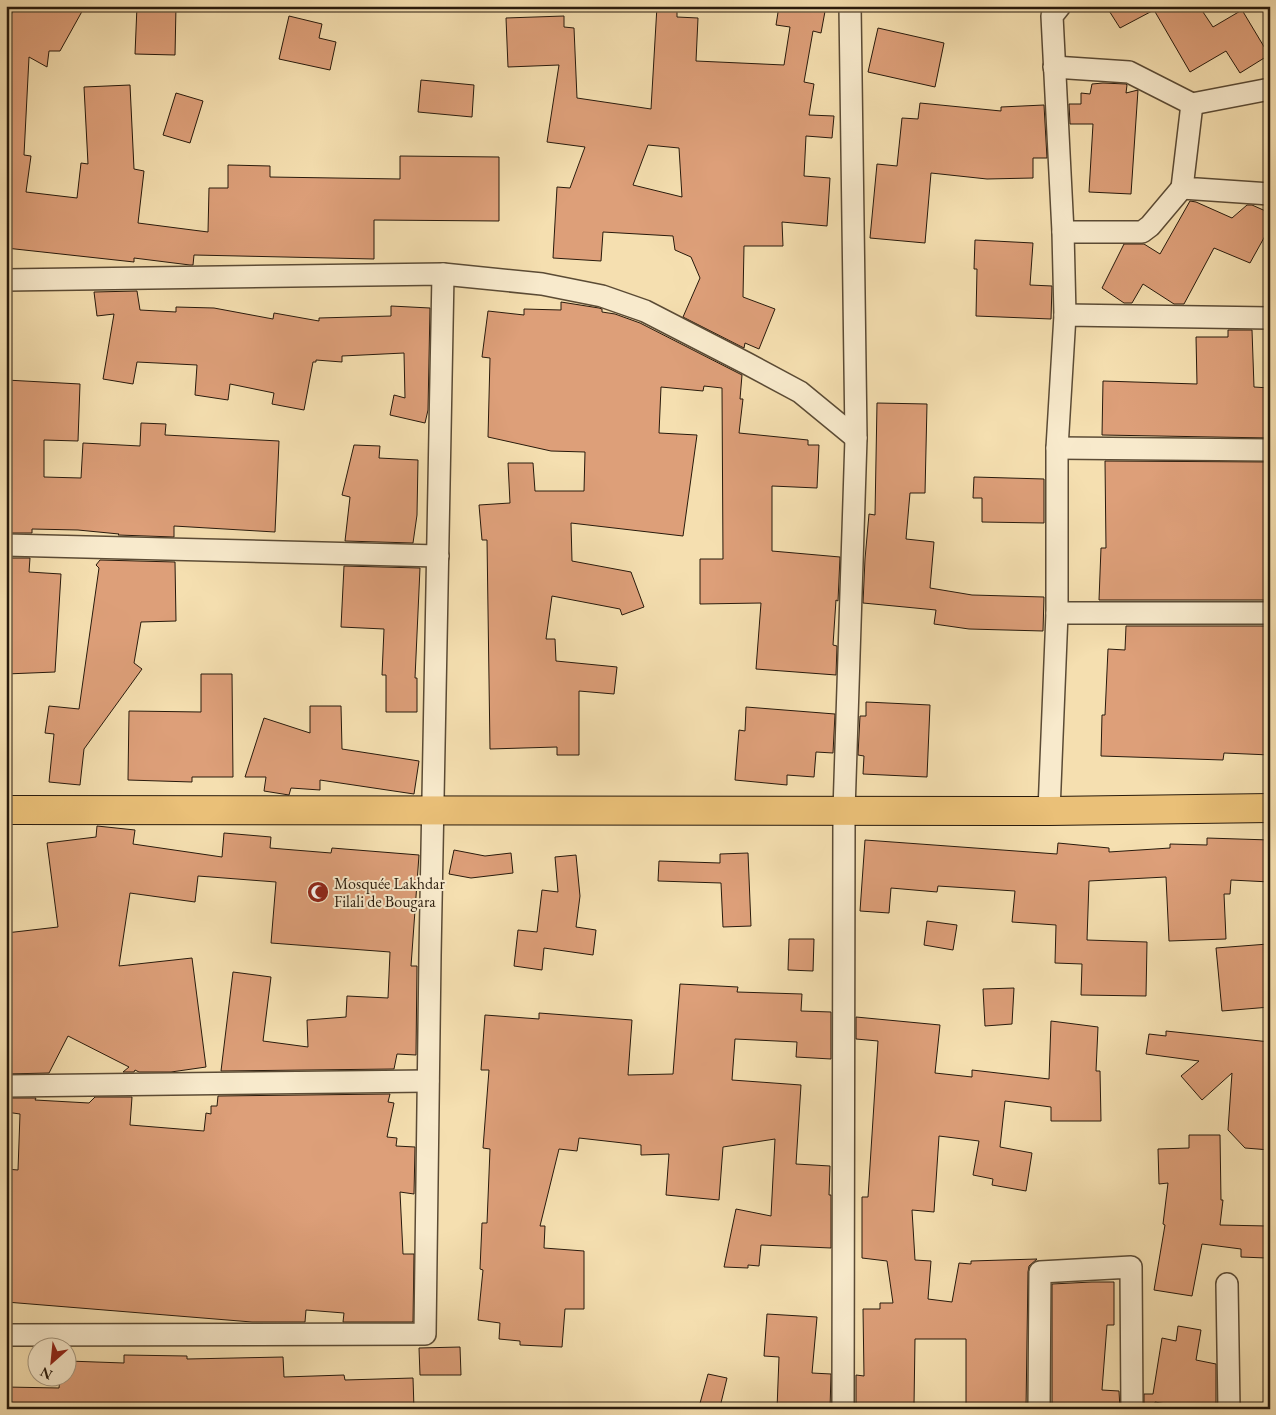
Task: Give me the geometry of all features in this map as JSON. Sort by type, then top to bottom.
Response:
[{"type":"main road","points":[[6,810],[1049,811],[1270,808]]},
{"type":"street","points":[[843,1409],[844,811],[856,438],[850,6]]},
{"type":"street","points":[[1049,811],[1057,613],[1057,448],[1064,315],[1063,232],[1052,16],[1060,6]]},
{"type":"street","points":[[1054,67],[1129,72],[1192,104],[1270,88]]},
{"type":"street","points":[[1063,232],[1142,232],[1150,226],[1182,188],[1192,104]]},
{"type":"street","points":[[1182,188],[1270,194]]},
{"type":"street","points":[[6,280],[443,274],[542,284],[602,296],[645,311],[800,392],[856,438]]},
{"type":"street","points":[[6,1335],[425,1334],[443,274]]},
{"type":"street","points":[[1064,315],[1270,318]]},
{"type":"street","points":[[1057,448],[1270,450]]},
{"type":"street","points":[[6,545],[438,556]]},
{"type":"street","points":[[1057,613],[1270,613]]},
{"type":"street","points":[[6,1086],[428,1081]]},
{"type":"street","points":[[1039,1409],[1040,1272],[1131,1267],[1132,1409]]},
{"type":"street","points":[[1227,1284],[1229,1409]]},
{"type":"building","points":[[17,6],[85,6],[60,51],[49,51],[47,67],[29,57],[24,155],[31,156],[26,192],[77,198],[81,163],[88,164],[84,87],[130,85],[134,169],[144,171],[138,223],[208,232],[209,188],[228,188],[228,165],[270,166],[270,177],[400,179],[400,156],[499,157],[499,221],[374,220],[374,259],[194,255],[193,265],[190,265],[134,258],[134,262],[6,248],[6,22]]},
{"type":"building","points":[[137,6],[176,6],[175,55],[135,54]]},
{"type":"building","points":[[657,6],[677,6],[677,17],[698,18],[696,61],[784,65],[790,27],[776,25],[779,6],[826,6],[821,33],[813,31],[804,82],[814,84],[809,115],[834,116],[832,138],[806,136],[804,176],[830,178],[827,226],[782,222],[783,246],[744,246],[743,297],[775,309],[759,349],[745,343],[744,348],[683,317],[700,278],[691,257],[675,250],[673,236],[603,232],[601,261],[553,258],[557,187],[570,188],[585,147],[547,142],[559,65],[508,67],[506,18],[564,16],[564,27],[574,28],[577,98],[651,109]],"holes":[[[648,145],[679,148],[682,197],[633,185]]]},
{"type":"building","points":[[1106,6],[1199,6],[1213,27],[1242,10],[1269,55],[1240,73],[1226,51],[1190,72],[1154,10],[1120,28]]},
{"type":"building","points":[[289,16],[322,24],[319,38],[336,42],[330,70],[279,59]]},
{"type":"building","points":[[878,28],[944,43],[935,87],[868,72]]},
{"type":"building","points":[[421,80],[474,85],[472,117],[418,112]]},
{"type":"building","points":[[1092,84],[1126,84],[1126,93],[1138,90],[1131,194],[1089,192],[1093,124],[1070,124],[1069,104],[1081,104],[1081,93],[1090,94]]},
{"type":"building","points":[[176,93],[203,101],[190,143],[163,135]]},
{"type":"building","points":[[920,103],[1001,111],[1001,107],[1044,105],[1047,158],[1033,158],[1033,178],[987,179],[931,173],[925,243],[870,238],[877,164],[897,166],[902,118],[918,119]]},
{"type":"building","points":[[1190,201],[1232,218],[1247,205],[1252,205],[1270,213],[1270,227],[1250,263],[1214,248],[1184,304],[1174,304],[1143,284],[1132,303],[1124,303],[1102,288],[1124,244],[1144,244],[1160,254]]},
{"type":"building","points":[[975,240],[1033,243],[1030,285],[1052,286],[1051,319],[976,316],[977,269],[974,269]]},
{"type":"building","points":[[137,291],[140,310],[176,312],[176,307],[214,308],[273,319],[274,313],[319,321],[319,318],[391,316],[391,306],[430,308],[428,410],[425,423],[390,415],[394,395],[405,398],[404,353],[342,356],[342,362],[316,360],[316,362],[313,362],[304,410],[272,404],[274,393],[230,384],[228,400],[195,395],[197,365],[137,362],[133,384],[103,379],[114,314],[97,316],[94,292]]},
{"type":"building","points":[[561,302],[599,308],[602,309],[602,312],[615,314],[640,323],[742,375],[740,399],[743,399],[739,433],[808,440],[808,445],[819,445],[817,488],[772,486],[772,551],[840,557],[833,645],[837,646],[836,675],[756,669],[761,603],[700,604],[700,559],[723,559],[722,388],[704,386],[703,391],[661,387],[659,433],[697,435],[683,536],[571,523],[572,561],[631,572],[644,607],[622,615],[620,609],[552,596],[546,639],[555,639],[556,661],[617,667],[614,694],[579,691],[579,755],[557,755],[557,747],[490,749],[487,540],[482,540],[479,505],[510,503],[508,463],[533,463],[535,491],[584,491],[585,452],[551,451],[488,437],[490,358],[482,357],[488,311],[524,315],[524,309],[561,310]]},
{"type":"building","points":[[1228,330],[1252,330],[1254,387],[1270,388],[1270,438],[1102,435],[1103,381],[1197,384],[1196,337],[1228,337]]},
{"type":"building","points":[[6,380],[80,384],[78,441],[44,440],[44,477],[81,478],[83,443],[140,446],[141,423],[166,424],[165,435],[279,441],[275,532],[174,526],[174,537],[118,535],[78,530],[32,529],[32,533],[6,533]]},
{"type":"building","points":[[877,403],[927,404],[925,493],[910,493],[906,539],[934,542],[930,588],[972,595],[1044,597],[1043,631],[969,629],[934,624],[936,610],[863,603],[869,514],[875,515]]},
{"type":"building","points":[[354,445],[380,446],[379,458],[418,460],[417,515],[413,543],[345,541],[350,497],[342,495]]},
{"type":"building","points":[[1105,461],[1270,462],[1270,600],[1099,600],[1101,548],[1106,548]]},
{"type":"building","points":[[974,477],[1044,479],[1044,523],[982,522],[982,498],[973,498]]},
{"type":"building","points":[[6,558],[30,558],[29,572],[61,574],[55,672],[6,674]]},
{"type":"building","points":[[100,560],[175,562],[176,621],[141,622],[134,663],[142,669],[84,749],[80,785],[49,782],[54,734],[45,733],[49,706],[79,709],[99,568],[96,565]]},
{"type":"building","points":[[344,566],[420,568],[415,678],[417,678],[417,712],[386,712],[386,675],[382,675],[384,629],[341,627]]},
{"type":"building","points":[[1126,626],[1270,626],[1270,755],[1224,753],[1223,760],[1101,756],[1102,715],[1105,715],[1108,649],[1125,650]]},
{"type":"building","points":[[201,674],[232,674],[233,777],[192,777],[192,782],[128,780],[129,711],[201,712]]},
{"type":"building","points":[[866,702],[930,705],[927,777],[863,774],[864,756],[858,755],[860,716],[866,716]]},
{"type":"building","points":[[310,706],[341,706],[342,749],[419,761],[414,794],[320,780],[320,790],[291,788],[289,795],[264,791],[266,777],[245,777],[264,718],[310,733]]},
{"type":"building","points":[[746,707],[835,714],[833,753],[816,752],[814,777],[787,775],[787,785],[735,780],[739,730],[745,731]]},
{"type":"building","points":[[97,826],[135,830],[133,844],[222,857],[224,833],[271,837],[270,848],[331,853],[332,848],[419,855],[411,966],[417,966],[416,1055],[397,1054],[394,1069],[221,1071],[233,972],[271,977],[263,1041],[308,1047],[307,1020],[346,1017],[347,996],[388,998],[390,952],[271,943],[276,882],[198,876],[195,902],[130,893],[119,966],[192,958],[206,1067],[171,1072],[139,1072],[135,1070],[134,1072],[123,1072],[129,1067],[68,1036],[49,1073],[6,1074],[6,933],[58,927],[47,843],[96,837]]},
{"type":"building","points":[[1207,838],[1270,840],[1270,882],[1231,880],[1230,894],[1224,894],[1226,939],[1169,941],[1166,877],[1089,881],[1087,940],[1147,942],[1146,996],[1081,995],[1082,964],[1055,963],[1056,925],[1012,922],[1015,891],[938,886],[937,892],[891,888],[889,913],[860,911],[865,840],[1057,854],[1058,843],[1109,848],[1109,852],[1170,848],[1170,844],[1207,845]]},
{"type":"building","points":[[454,850],[485,856],[511,853],[513,873],[471,878],[449,874]]},
{"type":"building","points":[[748,853],[751,926],[723,927],[721,883],[658,881],[659,861],[720,863],[720,854]]},
{"type":"building","points":[[576,855],[580,896],[576,927],[596,930],[593,955],[544,948],[542,970],[514,966],[518,930],[537,932],[542,890],[558,892],[555,857]]},
{"type":"building","points":[[927,921],[957,925],[953,950],[924,945]]},
{"type":"building","points":[[789,939],[814,939],[813,971],[788,970]]},
{"type":"building","points":[[1268,944],[1270,1007],[1222,1011],[1216,948]]},
{"type":"building","points":[[680,984],[738,987],[737,992],[802,994],[801,1011],[831,1012],[831,1059],[796,1057],[797,1042],[735,1039],[732,1080],[801,1085],[796,1164],[830,1166],[831,1248],[761,1245],[759,1266],[748,1265],[748,1268],[724,1267],[736,1209],[771,1216],[775,1139],[723,1147],[719,1200],[666,1195],[669,1154],[641,1155],[641,1145],[579,1138],[577,1151],[559,1149],[540,1226],[545,1226],[544,1248],[584,1251],[584,1309],[565,1309],[562,1347],[520,1345],[520,1341],[499,1339],[500,1323],[478,1320],[483,1270],[480,1269],[482,1223],[487,1223],[490,1149],[483,1148],[489,1070],[481,1070],[485,1015],[539,1019],[539,1013],[632,1020],[628,1075],[673,1074]]},
{"type":"building","points":[[1014,988],[1012,1024],[985,1026],[983,989]]},
{"type":"building","points":[[856,1017],[940,1025],[935,1073],[972,1077],[972,1070],[1049,1079],[1051,1021],[1098,1027],[1096,1071],[1100,1071],[1101,1121],[1051,1121],[1051,1107],[1005,1101],[1000,1147],[1032,1153],[1026,1191],[992,1185],[993,1179],[973,1175],[979,1141],[939,1136],[934,1212],[912,1210],[915,1260],[931,1261],[928,1299],[952,1302],[959,1263],[971,1264],[971,1261],[1037,1259],[1029,1266],[1028,1272],[1026,1409],[966,1409],[966,1339],[915,1339],[914,1405],[856,1404],[856,1375],[864,1376],[863,1309],[880,1309],[880,1303],[893,1303],[887,1261],[862,1258],[862,1197],[868,1197],[878,1041],[856,1039]]},
{"type":"building","points":[[1166,1031],[1270,1042],[1270,1150],[1245,1148],[1228,1130],[1232,1073],[1202,1100],[1181,1076],[1199,1061],[1146,1054],[1149,1034],[1166,1036]]},
{"type":"building","points":[[390,1094],[388,1102],[394,1103],[387,1137],[397,1138],[396,1146],[415,1147],[414,1194],[400,1192],[403,1254],[414,1254],[413,1322],[343,1322],[344,1313],[306,1310],[305,1322],[252,1322],[6,1302],[6,1169],[18,1170],[20,1114],[6,1112],[6,1098],[36,1098],[35,1100],[89,1103],[95,1097],[132,1097],[130,1125],[204,1131],[206,1113],[211,1114],[211,1106],[217,1106],[218,1096]]},
{"type":"building","points":[[1189,1135],[1220,1135],[1221,1200],[1223,1200],[1220,1225],[1267,1226],[1266,1258],[1241,1257],[1241,1249],[1202,1244],[1192,1296],[1154,1290],[1165,1225],[1163,1224],[1168,1183],[1159,1184],[1158,1149],[1189,1148]]},
{"type":"building","points":[[1114,1282],[1114,1325],[1107,1325],[1102,1390],[1119,1391],[1120,1409],[1052,1409],[1052,1284]]},
{"type":"building","points":[[767,1314],[817,1317],[812,1373],[831,1374],[830,1409],[777,1409],[779,1357],[764,1356]]},
{"type":"building","points":[[1178,1326],[1201,1330],[1196,1360],[1216,1364],[1216,1409],[1192,1409],[1155,1402],[1155,1409],[1144,1409],[1144,1394],[1153,1394],[1162,1338],[1176,1341]]},
{"type":"building","points":[[460,1347],[461,1375],[420,1375],[419,1348]]},
{"type":"building","points":[[124,1355],[187,1356],[187,1359],[283,1357],[284,1377],[344,1375],[345,1380],[413,1378],[414,1409],[207,1409],[207,1407],[122,1404],[121,1409],[6,1409],[6,1387],[78,1388],[78,1361],[124,1363]]},
{"type":"building","points":[[708,1374],[727,1378],[720,1407],[699,1407]]},
{"type":"place","name":"Mosquée Lakhdar Filali de Bougara","points":[[318,892]]}]
